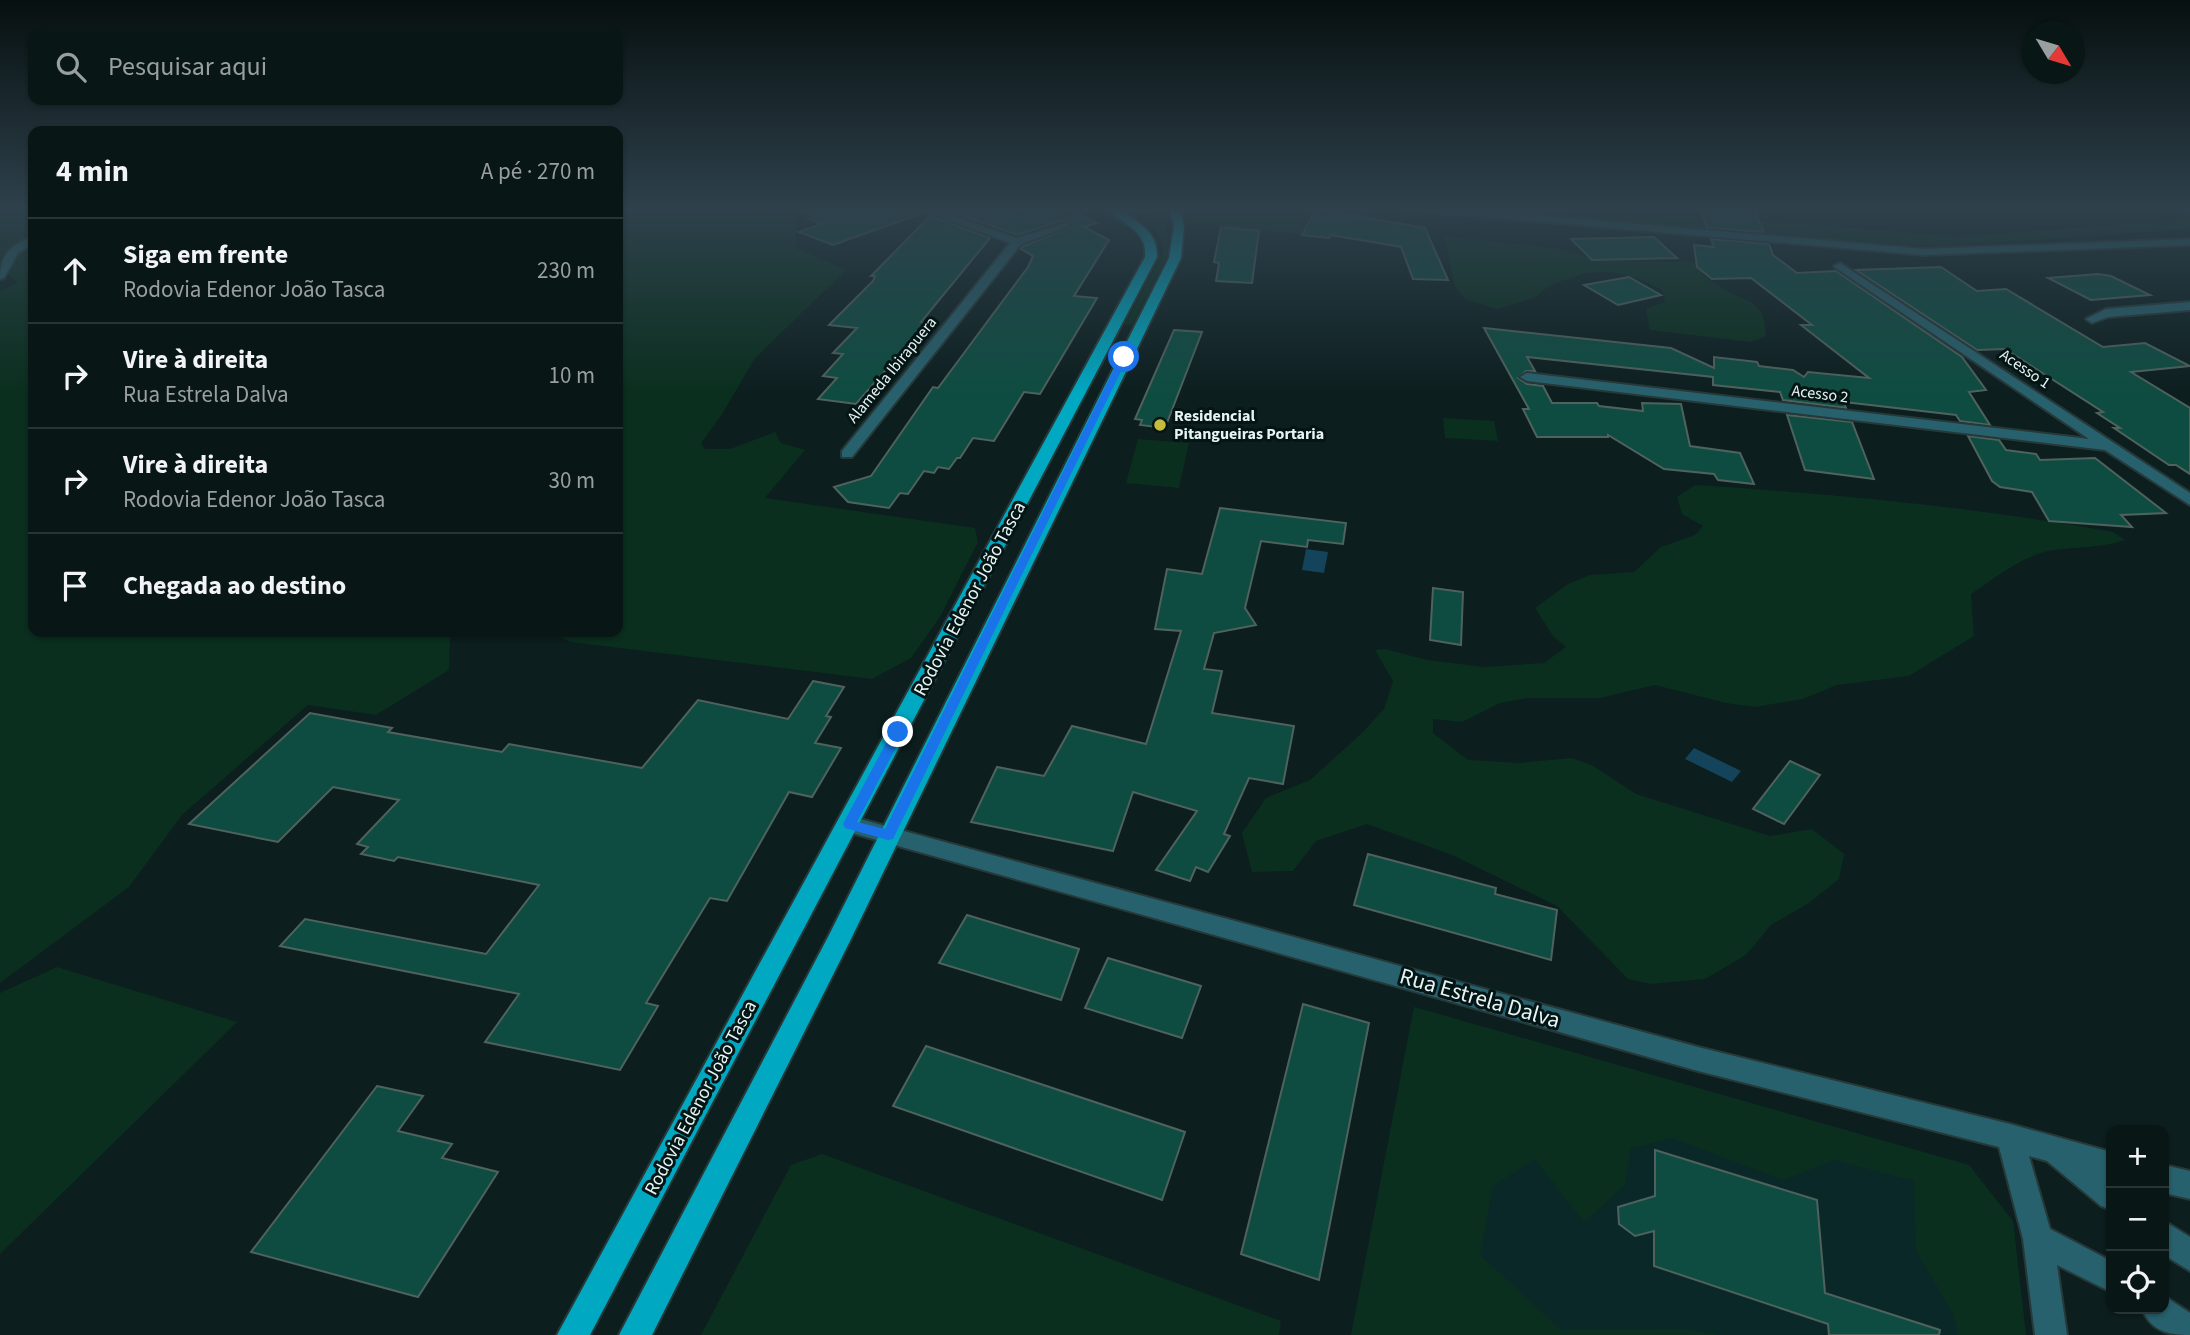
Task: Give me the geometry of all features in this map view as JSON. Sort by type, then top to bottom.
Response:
[{"type":"main road","name":"Rodovia Edenor João Tasca","points":[[573,1335],[1144,269]]},
{"type":"main road","name":"Rodovia Edenor João Tasca","points":[[635,1335],[838,941],[1169,269]]},
{"type":"street","name":"Alameda Ibirapuera","points":[[847,454],[995,269]]},
{"type":"street","name":"Acesso 1","points":[[1845,269],[2190,500]]},
{"type":"street","points":[[2092,319],[2106,313],[2190,306]]},
{"type":"street","name":"Acesso 2","points":[[1527,377],[2109,446]]},
{"type":"street","name":"Rua Estrela Dalva","points":[[849,824],[1698,1059],[2010,1137],[2053,1152],[2106,1165]]},
{"type":"street","points":[[2010,1137],[2038,1239],[2052,1335]]},
{"type":"street","points":[[2053,1152],[2106,1192]]},
{"type":"street","points":[[2169,1179],[2190,1185]]},
{"type":"street","points":[[2038,1239],[2106,1274]]},
{"type":"street","points":[[2169,1240],[2190,1256]]},
{"type":"street","points":[[2165,1314],[2190,1332]]},
{"type":"shaded area","points":[[1414,1007],[1969,1165],[2013,1221],[2026,1335],[1351,1335]]},
{"type":"green space","points":[[3,269],[28,269],[28,637],[450,637],[449,670],[376,715],[308,705],[182,815],[129,887],[0,983],[0,291],[18,283]]},
{"type":"green space","points":[[623,269],[846,270],[755,358],[721,416],[701,443],[705,449],[730,449],[775,432],[781,443],[805,450],[765,498],[975,528],[978,542],[940,617],[911,658],[872,679],[571,642],[560,637],[623,637]]},
{"type":"green space","points":[[1154,269],[1161,269],[1132,325],[1125,324]]},
{"type":"green space","points":[[1451,269],[1710,269],[1701,273],[1725,290],[1755,305],[1763,316],[1766,336],[1751,342],[1650,330],[1646,309],[1665,302],[1663,291],[1643,280],[1613,272],[1585,273],[1550,285],[1536,297],[1498,309],[1467,300],[1455,287]]},
{"type":"green space","points":[[1443,418],[1494,421],[1498,441],[1445,438]]},
{"type":"green space","points":[[1138,439],[1189,443],[1179,488],[1126,483]]},
{"type":"green space","points":[[1695,485],[1853,497],[1957,509],[2113,532],[2125,540],[2106,545],[2048,551],[2027,558],[2008,569],[1971,594],[1974,636],[1909,676],[1837,685],[1803,699],[1755,707],[1726,703],[1655,685],[1600,698],[1527,698],[1500,703],[1462,722],[1433,719],[1433,733],[1468,760],[1520,763],[1571,758],[1592,765],[1636,794],[1770,836],[1812,829],[1844,854],[1839,879],[1809,903],[1771,925],[1746,955],[1705,979],[1651,984],[1628,979],[1557,906],[1452,855],[1367,824],[1316,841],[1293,871],[1252,872],[1242,833],[1266,798],[1310,780],[1384,709],[1393,681],[1375,650],[1385,649],[1427,660],[1484,667],[1544,663],[1566,647],[1553,636],[1535,608],[1568,584],[1590,575],[1634,572],[1661,547],[1695,535],[1703,526],[1682,514],[1677,497]]},
{"type":"green space","points":[[57,967],[237,1022],[0,1254],[0,993]]},
{"type":"green space","points":[[1414,1007],[1969,1165],[2013,1221],[2026,1335],[1958,1335],[1954,1315],[1916,1251],[1914,1181],[1834,1160],[1783,1180],[1672,1138],[1630,1149],[1625,1185],[1584,1222],[1535,1159],[1493,1186],[1480,1255],[1561,1330],[1688,1329],[1720,1335],[1351,1335]]},
{"type":"green space","points":[[822,1154],[1281,1321],[1279,1335],[701,1335],[791,1165]]},
{"type":"water","points":[[1306,549],[1328,552],[1324,573],[1302,570]]},
{"type":"water","points":[[1694,748],[1741,771],[1732,782],[1685,759]]},
{"type":"building","points":[[878,269],[964,269],[921,322],[927,323],[856,404],[818,399],[837,378],[823,376],[843,354],[833,353],[857,328],[829,325],[873,281],[875,276],[871,276]]},
{"type":"building","points":[[1026,269],[1091,269],[1074,296],[1097,298],[1040,394],[1024,392],[994,441],[973,438],[949,469],[938,467],[934,473],[924,471],[908,494],[900,493],[889,508],[848,502],[834,487],[871,476],[933,387],[938,388]]},
{"type":"building","points":[[1218,269],[1254,269],[1252,283],[1216,281]]},
{"type":"building","points":[[1409,269],[1443,269],[1448,280],[1413,279]]},
{"type":"building","points":[[1700,269],[1792,269],[1797,273],[1836,271],[1962,357],[1986,390],[1969,392],[1990,425],[1960,421],[1956,415],[1844,402],[1846,408],[1783,400],[1780,392],[1713,385],[1713,377],[1527,357],[1535,371],[1526,371],[1518,378],[1527,384],[1543,386],[1552,403],[1597,403],[1599,406],[1643,411],[1642,403],[1681,404],[1690,446],[1740,453],[1754,484],[1718,480],[1714,474],[1664,469],[1608,435],[1537,437],[1523,409],[1529,409],[1484,328],[1671,348],[1714,368],[1714,357],[1793,370],[1804,377],[1808,372],[1869,378],[1801,325],[1812,325],[1751,278],[1712,279]]},
{"type":"building","points":[[1944,269],[1977,291],[2006,289],[2103,347],[2145,343],[2190,366],[2131,372],[2190,408],[2190,474],[2176,465],[2169,465],[2114,428],[2120,428],[2097,413],[2103,412],[2005,349],[1977,350],[1856,270]]},
{"type":"building","points":[[2098,274],[2111,276],[2150,295],[2091,300],[2048,278]]},
{"type":"building","points":[[1629,277],[1661,295],[1618,305],[1584,285]]},
{"type":"building","points":[[1174,330],[1202,332],[1165,428],[1140,425],[1142,420],[1135,419]]},
{"type":"building","points":[[1787,415],[1852,422],[1874,479],[1805,470]]},
{"type":"building","points":[[1968,436],[1999,440],[2006,450],[2036,454],[2040,460],[2095,458],[2166,513],[2121,515],[2132,527],[2049,521],[2032,492],[2000,487],[1992,481]]},
{"type":"building","points":[[1220,508],[1346,523],[1343,544],[1308,540],[1307,547],[1261,541],[1245,608],[1256,625],[1214,633],[1204,669],[1222,671],[1212,713],[1294,726],[1283,784],[1249,778],[1224,834],[1230,836],[1208,872],[1196,867],[1190,881],[1156,870],[1197,811],[1133,792],[1113,851],[971,822],[997,767],[1044,776],[1072,726],[1146,744],[1181,631],[1155,629],[1167,569],[1202,574]]},
{"type":"building","points":[[1433,588],[1463,592],[1461,645],[1430,640]]},
{"type":"building","points":[[813,681],[844,687],[826,716],[831,717],[815,743],[841,748],[812,797],[789,792],[727,901],[710,898],[646,1003],[658,1006],[620,1070],[485,1042],[519,994],[280,946],[305,919],[486,954],[539,885],[398,857],[394,861],[361,854],[368,847],[357,844],[399,800],[333,787],[278,842],[189,824],[310,713],[392,728],[388,732],[502,752],[509,744],[642,768],[698,700],[788,719]]},
{"type":"building","points":[[1790,761],[1820,775],[1784,824],[1753,809]]},
{"type":"building","points":[[1368,854],[1496,888],[1495,894],[1557,910],[1551,960],[1354,905]]},
{"type":"building","points":[[967,915],[1079,949],[1061,1000],[939,963]]},
{"type":"building","points":[[1108,958],[1201,986],[1182,1038],[1085,1008]]},
{"type":"building","points":[[1303,1004],[1369,1023],[1319,1280],[1241,1254]]},
{"type":"building","points":[[926,1046],[1185,1132],[1162,1200],[893,1106]]},
{"type":"building","points":[[377,1086],[423,1096],[398,1131],[452,1144],[442,1158],[498,1172],[418,1297],[251,1252]]},
{"type":"building","points":[[1655,1150],[1817,1200],[1825,1293],[1940,1330],[1939,1335],[1829,1335],[1828,1324],[1654,1266],[1654,1231],[1635,1236],[1619,1224],[1618,1207],[1655,1196]]},
{"type":"place","name":"Residencial Pitangueiras Portaria","points":[[1160,425]]},
{"type":"route","points":[[898,732],[849,824],[888,835],[1124,357]]}]
